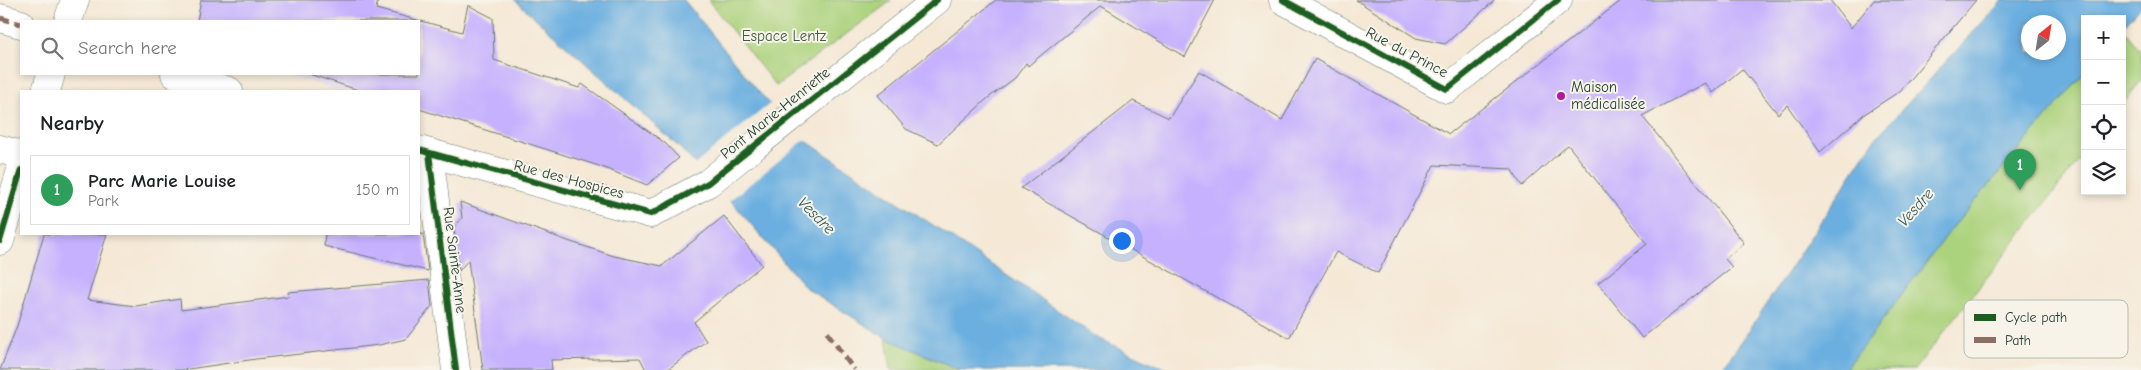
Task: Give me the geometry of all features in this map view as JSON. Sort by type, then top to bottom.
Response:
[{"type":"street","points":[[68,20],[75,0]]},
{"type":"street","name":"Pont Marie-Henriette","points":[[708,183],[937,0]]},
{"type":"street","name":"Rue du Prince","points":[[1283,0],[1447,89],[1558,0]]},
{"type":"street","points":[[0,18],[20,24]]},
{"type":"street","points":[[46,90],[51,75]]},
{"type":"street","points":[[178,75],[225,90]]},
{"type":"street","points":[[0,149],[20,155]]},
{"type":"street","name":"Rue des Hospices","points":[[424,152],[651,214],[708,183]]},
{"type":"street","name":"Rue Sainte-Anne","points":[[424,152],[454,370]]},
{"type":"street","points":[[0,241],[20,173]]},
{"type":"shaded area","points":[[289,75],[395,75],[390,90],[337,90]]},
{"type":"green space","name":"Espace Lentz","points":[[708,0],[890,0],[891,1],[776,86]]},
{"type":"green space","points":[[2126,33],[2141,51],[2141,81],[2126,100]]},
{"type":"green space","points":[[2081,77],[2081,158],[1969,300],[1964,300],[1964,307],[1914,370],[1845,370],[1953,227]]},
{"type":"green space","points":[[886,338],[960,370],[891,370]]},
{"type":"water","name":"Vesdre","points":[[515,0],[684,0],[758,91],[803,139],[951,237],[1098,338],[1168,370],[960,370],[886,338],[806,288],[732,202],[679,147]]},
{"type":"water","name":"Vesdre","points":[[2003,0],[2141,0],[2141,6],[2126,23],[2126,15],[2081,15],[2081,77],[1953,227],[1845,370],[1720,370],[1744,338],[1875,139]]},
{"type":"pier","points":[[772,102],[807,138],[730,200],[693,166]]},
{"type":"building","points":[[201,0],[378,0],[376,9],[417,20],[197,20]]},
{"type":"building","points":[[996,0],[1215,0],[1185,57],[1101,6],[1028,66],[1026,63],[1015,78],[988,98],[938,144],[906,129],[878,95]]},
{"type":"building","points":[[1356,0],[1495,0],[1445,44],[1416,38]]},
{"type":"building","points":[[1622,0],[1830,0],[1851,28],[1874,0],[1976,0],[1900,91],[1863,115],[1820,152],[1787,105],[1778,114],[1742,69],[1713,93],[1705,83],[1642,116],[1744,243],[1725,259],[1732,267],[1642,338],[1598,283],[1647,244],[1568,145],[1522,186],[1511,169],[1434,165],[1378,273],[1336,252],[1289,338],[1021,188],[1133,101],[1169,118],[1199,71],[1282,120],[1315,59],[1449,134]]},
{"type":"building","points":[[468,5],[493,18],[494,60],[579,88],[582,84],[665,143],[679,158],[647,185],[599,166],[420,109],[420,90],[358,90],[312,75],[420,75],[420,21],[462,32]]},
{"type":"building","points":[[460,202],[614,256],[662,266],[724,216],[762,265],[694,322],[706,341],[667,370],[646,370],[640,358],[551,360],[552,370],[483,370],[468,260],[459,271],[454,228],[462,218]]},
{"type":"building","points":[[423,234],[428,271],[324,246],[325,235]]},
{"type":"building","points":[[44,235],[107,235],[87,300],[136,306],[180,299],[181,310],[289,296],[288,292],[429,280],[432,306],[406,339],[379,345],[256,359],[182,370],[0,370],[17,326]]},
{"type":"marked path","points":[[0,18],[20,24]]},
{"type":"marked path","points":[[827,332],[854,370]]},
{"type":"cycle path","points":[[420,150],[651,214],[708,183],[937,0]]},
{"type":"cycle path","points":[[1283,0],[1447,89],[1558,0]]},
{"type":"cycle path","points":[[429,153],[456,370]]},
{"type":"cycle path","points":[[0,241],[20,173]]},
{"type":"place","name":"Maison médicalisée","points":[[1561,96]]},
{"type":"place","name":"Parc Marie Louise","points":[[2020,190]]}]
